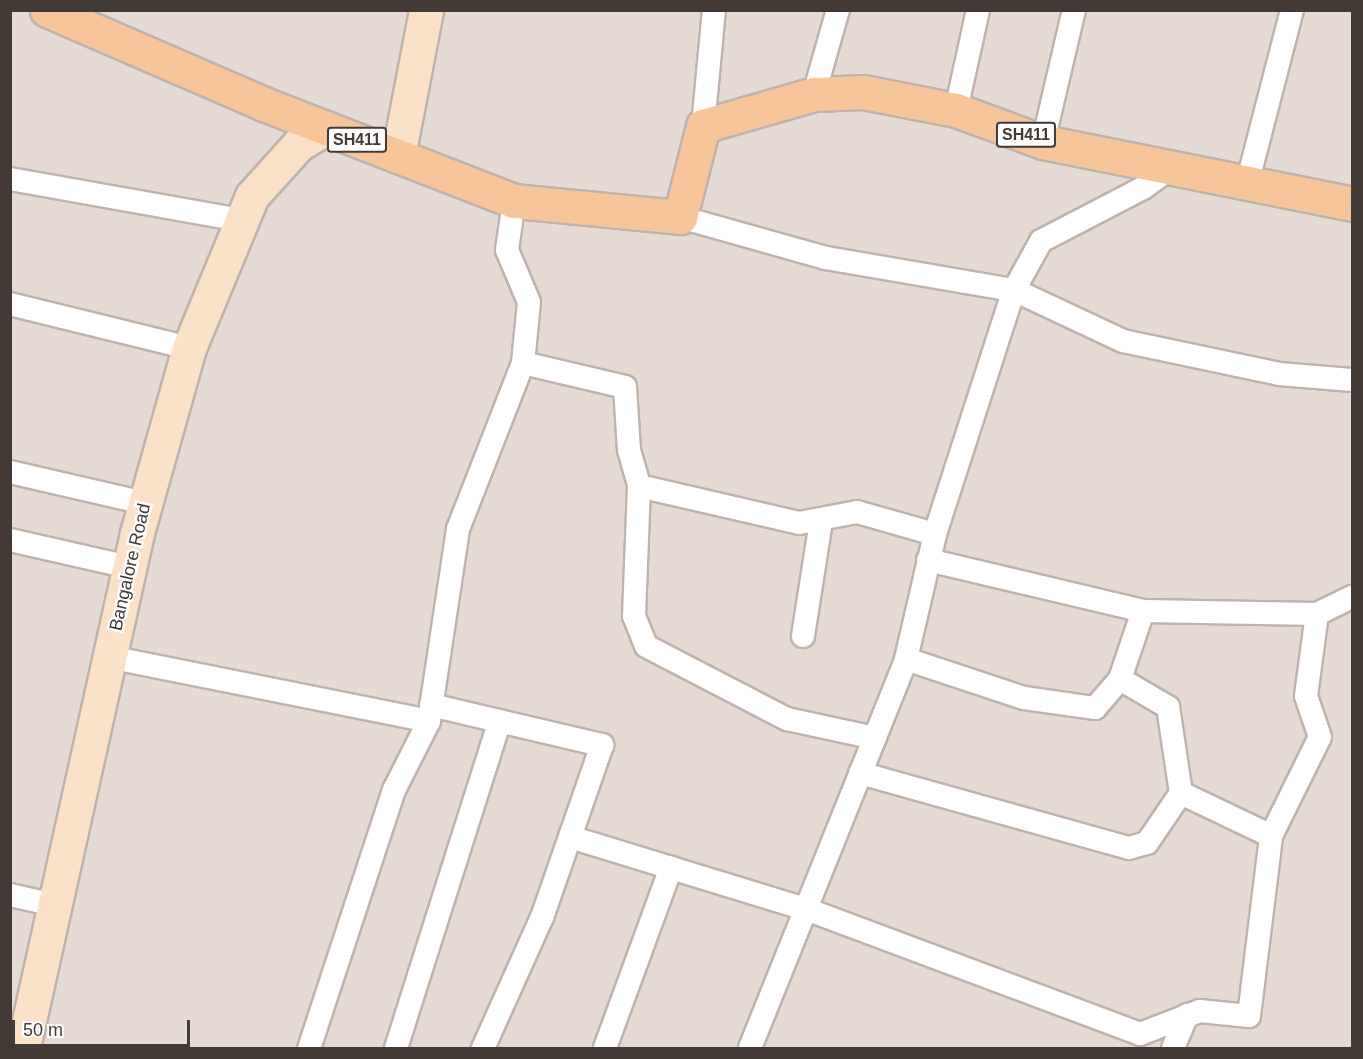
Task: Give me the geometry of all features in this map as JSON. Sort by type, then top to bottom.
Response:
[{"type":"main road","name":"SH411","points":[[47,10],[326,128],[514,201],[680,217]]},
{"type":"main road","points":[[398,156],[426,10]]},
{"type":"main road","name":"SH411","points":[[703,126],[814,94],[863,92],[956,110],[1043,142],[1353,204]]},
{"type":"main road","points":[[680,217],[703,126]]},
{"type":"main road","name":"Bangalore Road","points":[[23,1048],[144,503],[189,348],[241,220],[271,170],[326,128]]},
{"type":"street","points":[[703,126],[714,10]]},
{"type":"street","points":[[814,94],[838,10]]},
{"type":"street","points":[[956,110],[978,10]]},
{"type":"street","points":[[1043,142],[1074,10]]},
{"type":"street","points":[[1247,184],[1292,10]]},
{"type":"street","points":[[754,1047],[806,909],[906,659],[935,534],[1014,290],[1041,241],[1143,188],[1172,167]]},
{"type":"street","points":[[10,179],[241,220]]},
{"type":"street","points":[[309,1048],[394,790],[430,713],[458,529],[523,363],[530,302],[507,250],[514,201]]},
{"type":"street","points":[[680,217],[826,258],[1014,290],[1123,341],[1279,374],[1353,380]]},
{"type":"street","points":[[10,304],[189,348]]},
{"type":"street","points":[[523,363],[625,387],[629,450],[639,486],[634,616],[646,646],[787,719],[875,738]]},
{"type":"street","points":[[10,472],[144,503]]},
{"type":"street","points":[[639,486],[799,523],[821,521],[857,512],[935,534]]},
{"type":"street","points":[[803,636],[821,521]]},
{"type":"street","points":[[10,540],[129,567]]},
{"type":"street","points":[[928,560],[1143,611],[1317,614],[1353,597]]},
{"type":"street","points":[[906,659],[1024,698],[1095,708],[1120,679],[1143,611]]},
{"type":"street","points":[[570,837],[806,909],[1137,1041],[1187,1015],[1249,1016],[1270,836],[1320,737],[1306,696],[1317,614]]},
{"type":"street","points":[[109,657],[430,713],[500,722],[602,746],[542,917],[483,1048]]},
{"type":"street","points":[[860,773],[1129,848],[1147,843],[1181,793],[1168,707],[1120,679]]},
{"type":"street","points":[[396,1048],[500,722]]},
{"type":"street","points":[[1181,793],[1270,836]]},
{"type":"street","points":[[605,1048],[671,868]]},
{"type":"street","points":[[10,895],[55,905]]},
{"type":"street","points":[[1173,1048],[1187,1015]]},
{"type":"street","points":[[10,1045],[23,1048]]},
{"type":"shaded area","points":[[11,11],[1352,11],[1352,1048],[11,1048]]}]
